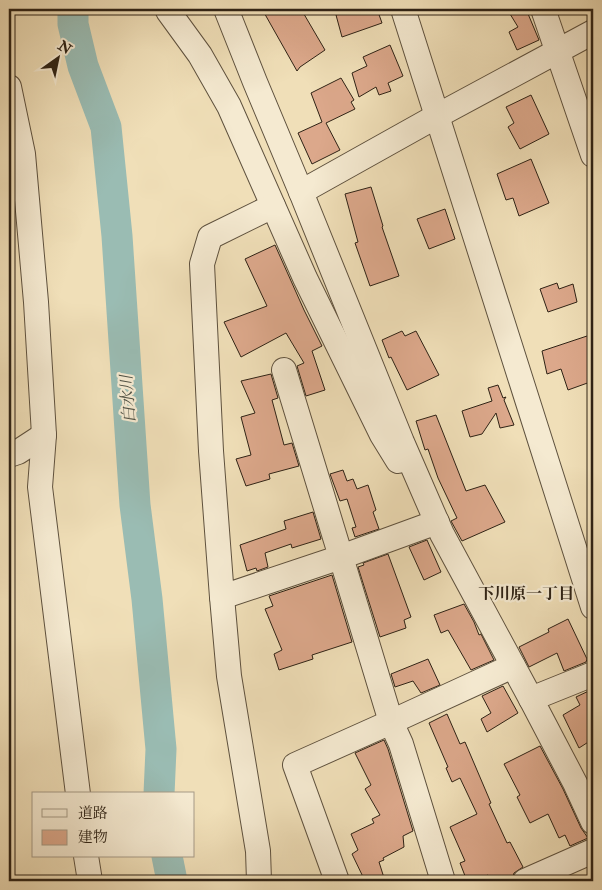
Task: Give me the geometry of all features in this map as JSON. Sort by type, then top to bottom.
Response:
[{"type":"street","points":[[168,9],[168,12],[200,55],[229,106],[305,278],[382,435],[408,476],[422,486]]},
{"type":"street","points":[[226,9],[402,442],[437,522],[575,783],[593,822]]},
{"type":"street","points":[[403,9],[593,607]]},
{"type":"street","points":[[543,9],[593,155]]},
{"type":"street","points":[[301,192],[593,32]]},
{"type":"street","points":[[9,87],[23,154],[36,302],[44,435],[40,487],[78,792]]},
{"type":"street","points":[[259,881],[258,851],[229,676],[211,451],[202,264],[210,237],[273,206]]},
{"type":"street","points":[[284,370],[391,722],[401,744],[443,881]]},
{"type":"street","points":[[9,455],[18,452],[44,435]]},
{"type":"street","points":[[222,597],[437,522]]},
{"type":"street","points":[[337,881],[295,765],[513,666]]},
{"type":"street","points":[[531,699],[593,674]]},
{"type":"street","points":[[525,881],[593,851]]},
{"type":"street","points":[[86,858],[90,881]]},
{"type":"building","points":[[262,9],[301,9],[325,50],[297,71]]},
{"type":"building","points":[[356,9],[377,9],[382,23],[342,37],[336,15]]},
{"type":"building","points":[[507,9],[526,9],[539,40],[517,50],[509,32],[518,27]]},
{"type":"building","points":[[390,45],[403,76],[388,83],[391,91],[379,95],[376,87],[359,97],[352,73],[367,66],[363,57]]},
{"type":"building","points":[[341,78],[354,100],[351,102],[355,109],[326,123],[340,150],[312,164],[298,133],[322,122],[311,93]]},
{"type":"building","points":[[531,95],[549,134],[520,149],[508,127],[514,123],[506,107]]},
{"type":"building","points":[[531,159],[549,203],[519,216],[513,198],[506,200],[497,174]]},
{"type":"building","points":[[371,187],[382,227],[399,276],[370,286],[355,243],[358,242],[345,194]]},
{"type":"building","points":[[445,209],[455,239],[429,249],[417,219]]},
{"type":"building","points":[[275,245],[322,346],[312,351],[325,390],[306,396],[297,366],[304,363],[286,333],[241,357],[224,322],[267,306],[245,259]]},
{"type":"building","points":[[557,283],[559,289],[573,284],[577,302],[548,312],[540,289]]},
{"type":"building","points":[[402,331],[405,336],[416,331],[439,375],[407,390],[391,357],[389,358],[382,340]]},
{"type":"building","points":[[593,334],[593,381],[568,390],[561,369],[547,374],[542,351]]},
{"type":"building","points":[[271,374],[278,398],[272,400],[284,445],[292,443],[299,466],[269,474],[270,479],[246,486],[236,459],[251,455],[241,417],[255,413],[241,381]]},
{"type":"building","points":[[498,385],[503,398],[506,397],[504,400],[514,425],[500,428],[496,413],[482,434],[470,437],[462,411],[492,401],[488,388]]},
{"type":"building","points":[[436,415],[466,491],[485,485],[505,522],[462,541],[451,521],[457,518],[438,478],[428,449],[425,450],[416,421]]},
{"type":"building","points":[[343,470],[347,481],[353,479],[357,489],[368,485],[376,510],[373,512],[379,529],[355,537],[352,528],[356,527],[347,499],[340,501],[330,474]]},
{"type":"building","points":[[313,512],[321,539],[292,548],[291,544],[265,553],[268,567],[257,571],[256,568],[247,571],[240,545],[286,529],[284,521]]},
{"type":"building","points":[[427,540],[441,572],[424,580],[409,547]]},
{"type":"building","points":[[388,554],[411,617],[404,620],[406,628],[380,637],[358,567],[364,565],[363,563]]},
{"type":"building","points":[[332,575],[352,642],[312,655],[313,659],[279,670],[274,654],[282,650],[265,609],[273,606],[269,596]]},
{"type":"building","points":[[464,604],[494,660],[471,670],[448,630],[441,633],[434,615]]},
{"type":"building","points":[[568,619],[587,659],[586,662],[564,671],[557,653],[529,667],[519,647],[549,632],[548,629]]},
{"type":"building","points":[[428,659],[440,685],[421,693],[413,681],[395,687],[391,674]]},
{"type":"building","points":[[503,686],[518,713],[487,732],[481,719],[491,713],[482,696]]},
{"type":"building","points":[[593,689],[593,739],[579,748],[563,715],[580,705],[576,697]]},
{"type":"building","points":[[447,714],[460,744],[465,742],[491,803],[489,804],[507,843],[510,842],[523,867],[514,873],[512,879],[507,881],[491,881],[488,875],[474,881],[467,881],[460,863],[465,861],[450,827],[477,814],[460,778],[452,782],[446,768],[448,767],[429,723]]},
{"type":"building","points":[[384,740],[413,831],[403,836],[404,847],[379,862],[385,881],[365,881],[352,854],[358,850],[351,834],[374,823],[372,819],[380,815],[365,789],[371,785],[355,753]]},
{"type":"building","points":[[540,746],[581,828],[588,838],[570,846],[565,835],[559,838],[548,814],[530,823],[517,797],[520,795],[504,764]]},
{"type":"waterway","name":"白水川","points":[[73,9],[73,24],[83,66],[106,127],[117,236],[135,505],[147,599],[161,749],[159,792]]},
{"type":"waterway","name":"白水川","points":[[167,858],[172,881]]},
{"type":"district","name":"下川原一丁目","points":[[526,594]]}]
